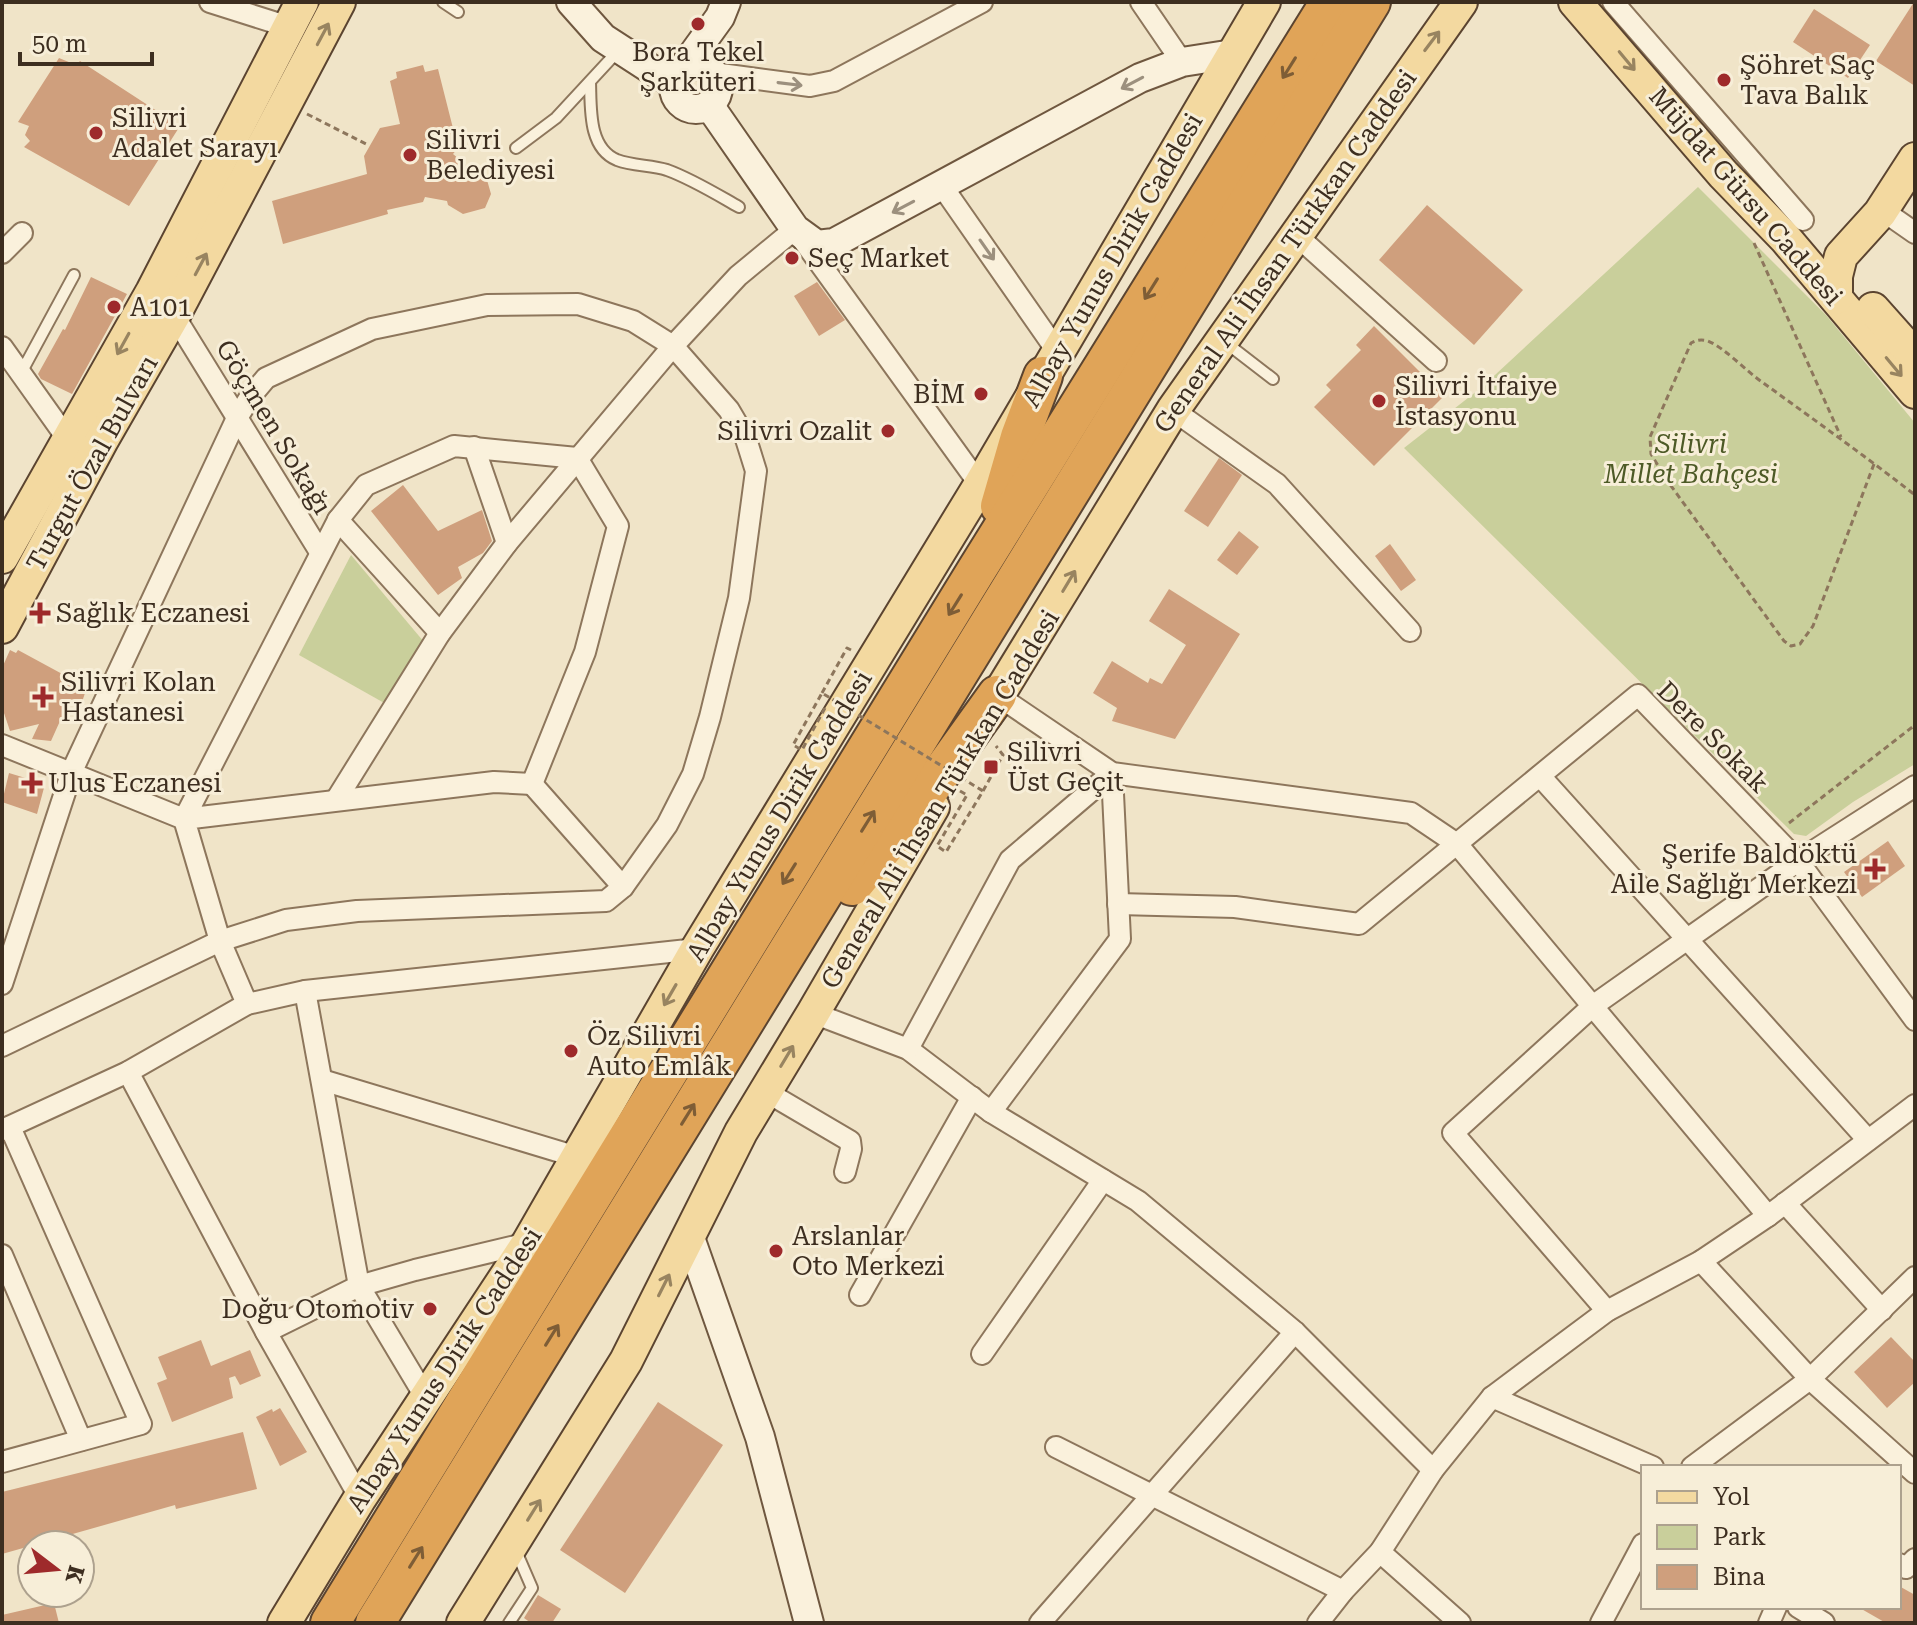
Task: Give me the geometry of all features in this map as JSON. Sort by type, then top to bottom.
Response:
[{"type":"highway","points":[[330,1623],[976,571],[1330,2]]},
{"type":"highway","points":[[375,1623],[1371,2]]},
{"type":"highway","points":[[976,571],[1010,479],[1020,437],[1050,364]]},
{"type":"highway","points":[[769,982],[918,805],[997,695]]},
{"type":"highway","points":[[302,1623],[354,1562],[379,1542]]},
{"type":"main road","name":"Turgut Özal Bulvarı","points":[[2,557],[69,441],[164,303],[286,103],[339,2]]},
{"type":"main road","points":[[571,2],[603,38],[677,77]]},
{"type":"main road","name":"Albay Yunus Dirik Caddesi","points":[[284,1623],[360,1498],[528,1243],[697,949],[980,485],[1264,2]]},
{"type":"main road","name":"General Ali İhsan Türkkan Caddesi","points":[[463,1623],[626,1361],[741,1132],[997,695],[1173,410],[1461,2]]},
{"type":"main road","name":"Müjdat Gürsu Caddesi","points":[[1575,2],[1723,174],[1785,238],[1915,392]]},
{"type":"main road","points":[[677,77],[687,67],[701,66],[713,73],[717,94],[709,105],[694,109],[681,104],[676,98],[677,77],[723,9]]},
{"type":"main road","points":[[713,73],[723,9]]},
{"type":"main road","name":"Turgut Özal Bulvarı","points":[[2,627],[102,440],[295,14]]},
{"type":"main road","points":[[709,105],[795,229],[817,245],[834,243],[1140,78],[1182,62],[1233,54]]},
{"type":"main road","points":[[1836,298],[1836,276],[1841,256],[1876,217],[1915,159]]},
{"type":"main road","name":"Müjdat Gürsu Caddesi","points":[[1876,217],[1862,238],[1852,269],[1859,294],[1915,356]]},
{"type":"main road","points":[[689,1235],[760,1437],[809,1623]]},
{"type":"street","points":[[210,2],[295,14]]},
{"type":"street","points":[[713,73],[810,86],[834,81],[982,2]]},
{"type":"street","points":[[1141,2],[1182,62]]},
{"type":"street","points":[[1613,2],[1803,220]]},
{"type":"street","points":[[942,186],[1050,364]]},
{"type":"street","points":[[1876,217],[1915,233]]},
{"type":"street","points":[[336,800],[440,633],[507,543],[673,346],[738,276],[795,229],[980,485]]},
{"type":"street","points":[[2,253],[22,233]]},
{"type":"street","points":[[1296,235],[1436,361]]},
{"type":"street","name":"Göçmen Sokağı","points":[[164,303],[320,552]]},
{"type":"street","points":[[2,984],[72,771],[237,418],[266,378],[372,329],[487,305],[578,304],[633,321],[673,346],[729,410],[746,439],[756,471],[739,598],[693,774],[667,825],[623,887],[606,901],[357,911],[286,920],[220,941],[2,1046]]},
{"type":"street","points":[[2,347],[69,441]]},
{"type":"street","points":[[1173,410],[1277,484],[1410,631]]},
{"type":"street","points":[[247,1004],[220,941],[184,819],[338,520],[366,485],[454,446],[577,458]]},
{"type":"street","points":[[474,447],[507,543]]},
{"type":"street","points":[[532,784],[585,652],[618,526],[577,458]]},
{"type":"street","points":[[338,520],[440,633]]},
{"type":"street","points":[[997,695],[1112,773],[1411,813],[1457,844],[1594,1005],[1777,1210],[1882,1310]]},
{"type":"street","name":"Dere Sokak","points":[[1118,904],[1235,907],[1359,924],[1638,695],[1798,861],[1915,1020]]},
{"type":"street","points":[[2,745],[184,819],[494,782],[532,784],[623,887]]},
{"type":"street","points":[[991,1112],[1120,939],[1112,773]]},
{"type":"street","points":[[908,1049],[1010,860],[1112,773]]},
{"type":"street","points":[[1540,776],[1868,1140]]},
{"type":"street","points":[[1607,1311],[1453,1133],[1594,1005],[1798,861],[1915,786]]},
{"type":"street","points":[[2,1462],[141,1424],[6,1128],[128,1072],[247,1004],[305,991],[697,949]]},
{"type":"street","points":[[305,991],[359,1286],[426,1398]]},
{"type":"street","points":[[813,1013],[908,1049],[991,1112],[1138,1201],[1295,1332],[1433,1470]]},
{"type":"street","points":[[128,1072],[266,1332],[360,1498]]},
{"type":"street","points":[[322,1080],[577,1157]]},
{"type":"street","points":[[765,1091],[850,1141],[845,1172]]},
{"type":"street","points":[[860,1295],[972,1097]]},
{"type":"street","points":[[1318,1623],[1380,1552],[1433,1470],[1492,1397],[1607,1311],[1701,1261],[1777,1210],[1915,1105]]},
{"type":"street","points":[[982,1354],[1103,1180]]},
{"type":"street","points":[[266,1332],[359,1286],[528,1243]]},
{"type":"street","points":[[2,1255],[81,1440]]},
{"type":"street","points":[[1701,1261],[1810,1379],[1915,1473]]},
{"type":"street","points":[[1706,1464],[1810,1379],[1915,1277]]},
{"type":"street","points":[[1040,1623],[1295,1332]]},
{"type":"street","points":[[1492,1397],[1648,1465]]},
{"type":"street","points":[[1056,1447],[1343,1591]]},
{"type":"street","points":[[1601,1623],[1641,1548]]},
{"type":"street","points":[[1380,1552],[1460,1623]]},
{"type":"street","points":[[1801,1609],[1824,1623]]},
{"type":"lane","points":[[443,2],[458,12]]},
{"type":"lane","points":[[516,148],[556,118],[619,49]]},
{"type":"lane","points":[[590,82],[592,128],[603,149],[615,159],[665,170],[695,182],[739,207]]},
{"type":"lane","points":[[21,373],[74,275]]},
{"type":"lane","points":[[1223,341],[1273,379]]},
{"type":"lane","points":[[509,1623],[532,1588],[513,1543]]},
{"type":"path","points":[[286,103],[366,144]]},
{"type":"path","points":[[1754,244],[1841,439]]},
{"type":"path","points":[[1874,464],[1813,626],[1800,644],[1791,646],[1784,641],[1666,479],[1651,454],[1650,437],[1691,343],[1698,339],[1710,342],[1841,439],[1915,495]]},
{"type":"path","points":[[825,708],[802,750],[793,745],[847,648]]},
{"type":"path","points":[[822,693],[983,791]]},
{"type":"path","points":[[1773,835],[1915,725]]},
{"type":"path","points":[[967,795],[937,846],[946,852],[1003,755]]},
{"type":"green space","name":"Silivri Millet Bahçesi","points":[[1698,187],[1826,315],[1915,423],[1915,764],[1853,802],[1806,836],[1794,834],[1404,448],[1482,387]]},
{"type":"green space","points":[[351,555],[424,642],[386,704],[299,655]]},
{"type":"building","points":[[1915,2],[1915,86],[1876,61]]},
{"type":"building","points":[[1814,9],[1870,45],[1848,78],[1793,42]]},
{"type":"building","name":"Silivri Adalet Sarayı","points":[[59,58],[76,65],[80,61],[180,126],[129,206],[24,147],[30,141],[25,135],[29,126],[18,122]]},
{"type":"building","name":"Silivri Belediyesi","points":[[423,65],[425,72],[438,69],[458,148],[453,154],[471,169],[485,173],[491,194],[485,208],[463,214],[448,205],[447,201],[425,197],[423,202],[387,210],[388,214],[283,244],[272,201],[367,174],[364,156],[380,128],[400,124],[390,81],[397,78],[396,72]]},
{"type":"building","points":[[1427,205],[1523,290],[1474,345],[1379,260]]},
{"type":"building","points":[[91,277],[127,294],[72,394],[41,379],[38,374],[65,330]]},
{"type":"building","points":[[817,282],[845,320],[819,336],[794,296]]},
{"type":"building","name":"Silivri İtfaiye İstasyonu","points":[[1374,326],[1444,396],[1374,466],[1314,407],[1331,390],[1326,385],[1361,350],[1356,345]]},
{"type":"building","points":[[1219,458],[1242,475],[1208,527],[1184,511]]},
{"type":"building","points":[[403,485],[438,531],[482,510],[492,541],[483,553],[458,567],[462,578],[438,595],[371,511]]},
{"type":"building","points":[[1239,531],[1259,547],[1237,575],[1217,560]]},
{"type":"building","points":[[1390,544],[1416,580],[1401,591],[1375,556]]},
{"type":"building","points":[[1169,589],[1240,634],[1175,739],[1112,721],[1117,708],[1093,693],[1112,661],[1148,683],[1150,678],[1162,684],[1186,645],[1149,621]]},
{"type":"building","name":"Silivri Kolan Hastanesi","points":[[10,650],[16,653],[18,650],[77,682],[77,690],[85,693],[81,705],[69,701],[51,741],[32,739],[39,724],[10,731],[2,707],[2,668]]},
{"type":"building","points":[[9,773],[45,784],[37,814],[2,802]]},
{"type":"building","name":"Şerife Baldöktü Aile Sağlığı Merkezi","points":[[1888,841],[1905,866],[1862,897],[1844,872]]},
{"type":"building","points":[[1891,1337],[1915,1362],[1915,1382],[1887,1408],[1854,1372]]},
{"type":"building","points":[[201,1340],[211,1366],[250,1350],[261,1376],[240,1385],[235,1376],[229,1378],[233,1398],[172,1422],[157,1383],[167,1379],[158,1357]]},
{"type":"building","points":[[658,1402],[723,1445],[625,1593],[560,1550]]},
{"type":"building","points":[[280,1408],[307,1452],[280,1466],[256,1417]]},
{"type":"building","points":[[243,1432],[257,1489],[176,1509],[175,1505],[90,1529],[16,1529],[16,1550],[2,1554],[2,1492]]},
{"type":"building","points":[[1901,1587],[1915,1595],[1915,1623],[1886,1623],[1862,1609],[1901,1609]]},
{"type":"building","points":[[538,1595],[561,1609],[552,1623],[531,1623],[524,1618]]},
{"type":"building","points":[[28,1609],[56,1609],[59,1623],[2,1623],[2,1615]]},
{"type":"place","name":"Bora Tekel Şarküteri","points":[[698,24]]},
{"type":"place","name":"Şöhret Saç Tava Balık","points":[[1724,80]]},
{"type":"place","name":"Silivri Adalet Sarayı","points":[[96,133]]},
{"type":"place","name":"Silivri Belediyesi","points":[[410,155]]},
{"type":"place","name":"Seç Market","points":[[792,258]]},
{"type":"place","name":"A101","points":[[114,307]]},
{"type":"place","name":"BİM","points":[[981,394]]},
{"type":"place","name":"Silivri İtfaiye İstasyonu","points":[[1379,401]]},
{"type":"place","name":"Silivri Ozalit","points":[[888,431]]},
{"type":"place","name":"Sağlık Eczanesi","points":[[40,613]]},
{"type":"place","name":"Silivri Kolan Hastanesi","points":[[43,697]]},
{"type":"place","name":"Silivri Üst Geçit","points":[[991,767]]},
{"type":"place","name":"Ulus Eczanesi","points":[[32,783]]},
{"type":"place","name":"Şerife Baldöktü Aile Sağlığı Merkezi","points":[[1875,869]]},
{"type":"place","name":"Öz Silivri Auto Emlâk","points":[[571,1051]]},
{"type":"place","name":"Arslanlar Oto Merkezi","points":[[776,1251]]},
{"type":"place","name":"Doğu Otomotiv","points":[[430,1309]]}]
